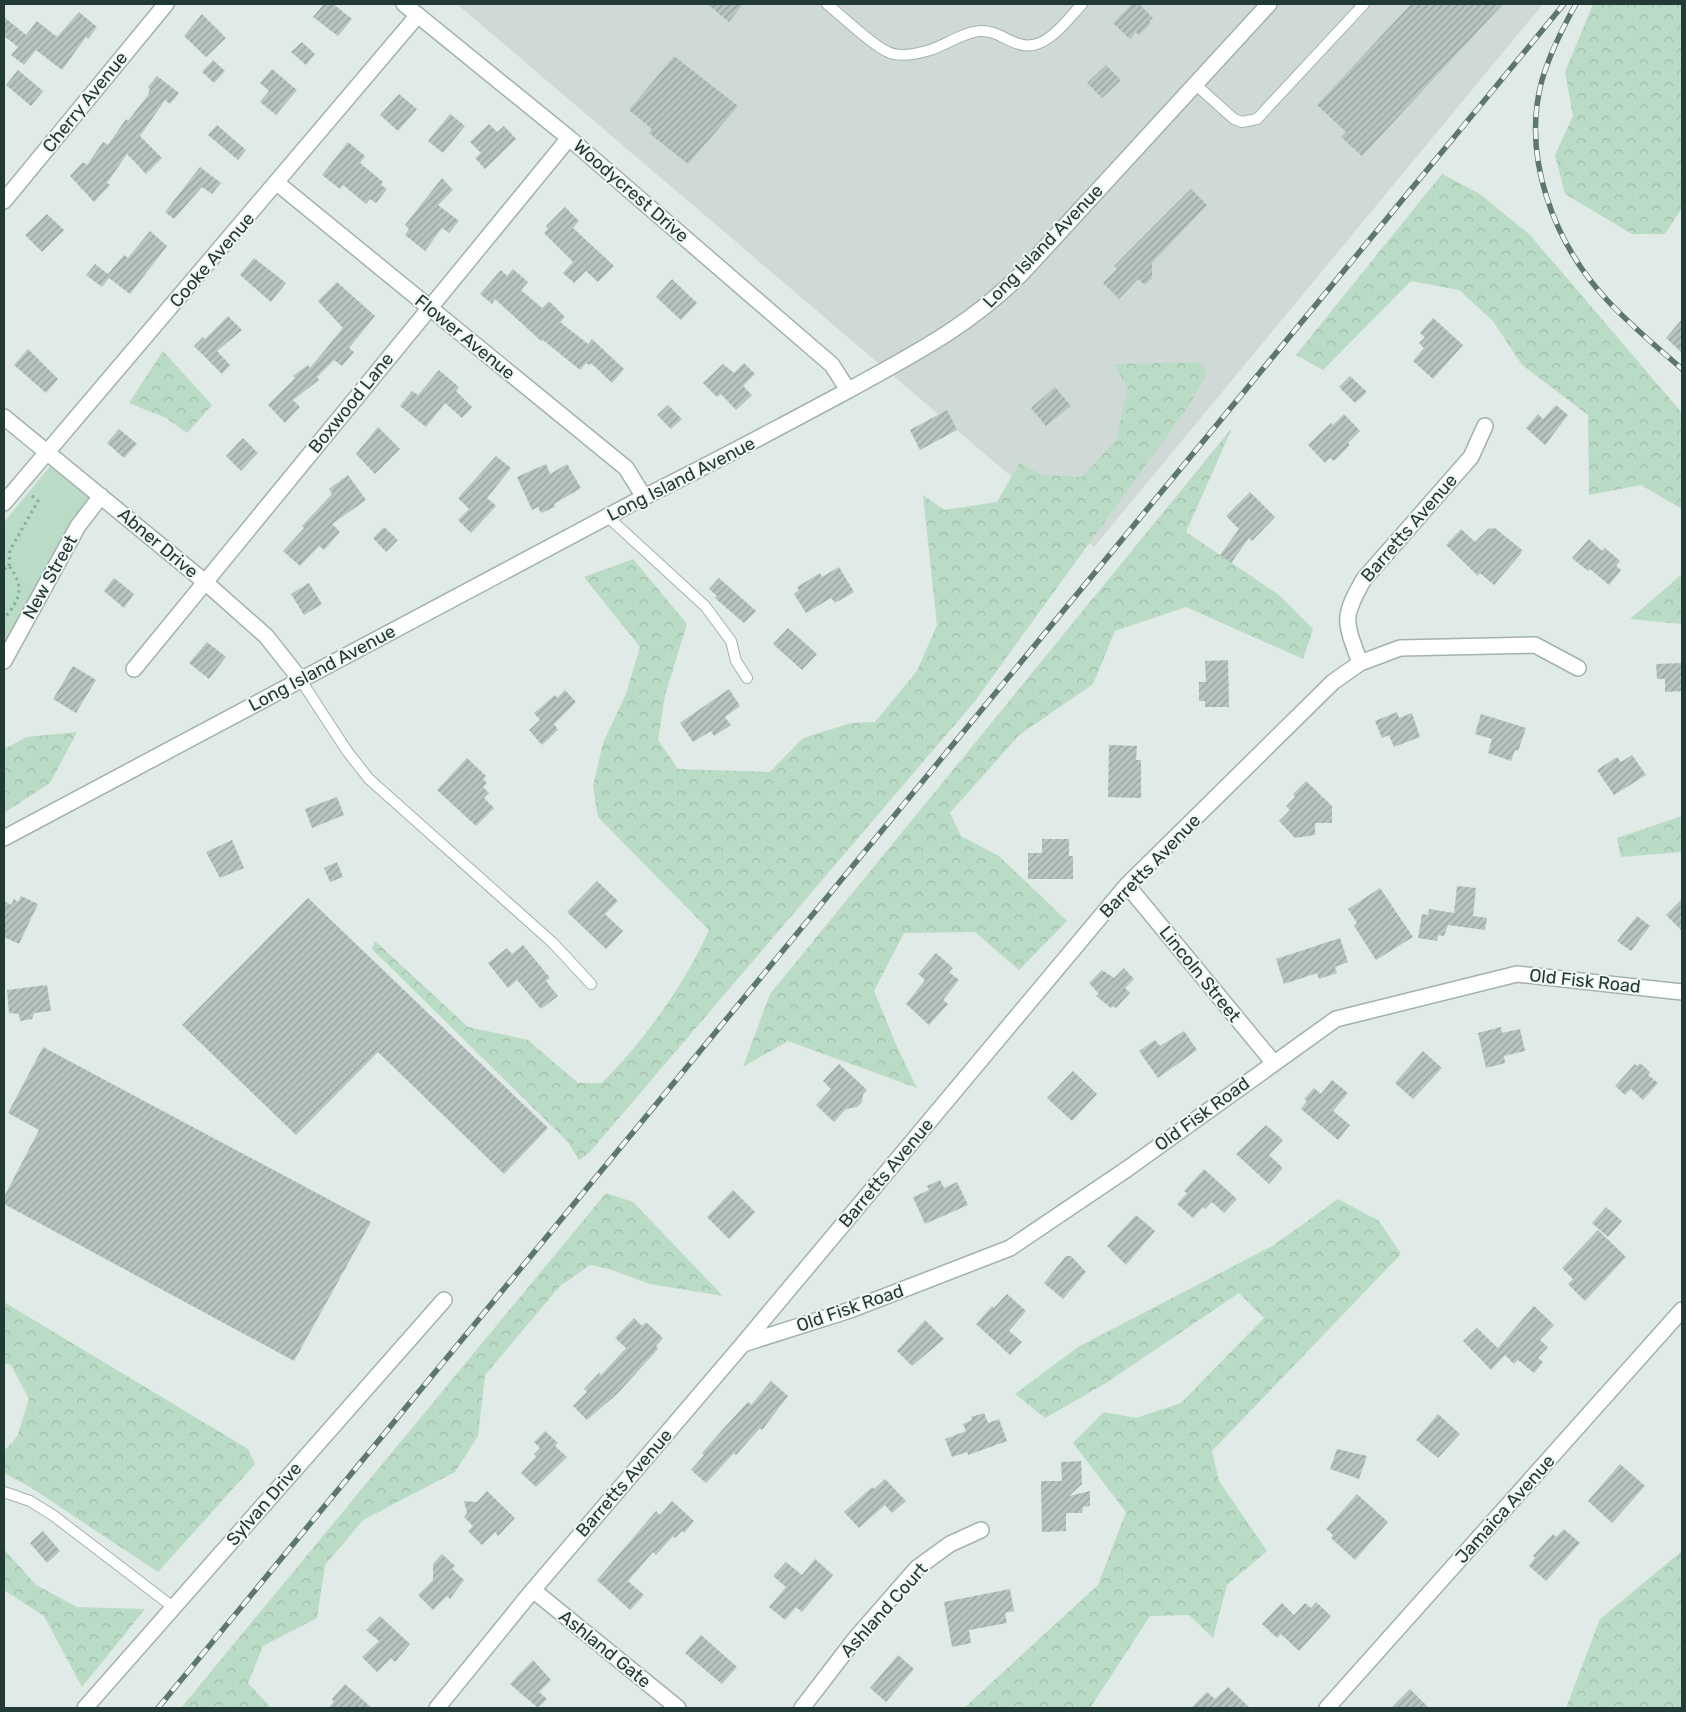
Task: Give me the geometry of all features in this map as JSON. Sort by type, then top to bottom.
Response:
[{"type":"street","name":"Cherry Avenue","points":[[4,200],[166,4]]},
{"type":"street","name":"Woodycrest Drive","points":[[404,4],[570,138],[832,365],[848,390]]},
{"type":"street","name":"Long Island Avenue","points":[[4,838],[608,516],[748,445],[925,348],[988,305],[1022,272],[1269,4]]},
{"type":"street","name":"Cooke Avenue","points":[[4,503],[278,184],[418,16]]},
{"type":"street","name":"Boxwood Lane","points":[[134,669],[429,307],[570,138]]},
{"type":"street","name":"Flower Avenue","points":[[278,184],[626,468],[644,497]]},
{"type":"street","name":"Abner Drive","points":[[4,417],[45,453],[101,496],[205,582],[266,636],[300,680]]},
{"type":"street","name":"Barretts Avenue","points":[[1360,663],[1346,624],[1352,599],[1364,579],[1471,457],[1485,426]]},
{"type":"street","name":"New Street","points":[[4,661],[78,526],[101,496]]},
{"type":"street","name":"Barretts Avenue","points":[[437,1708],[533,1590],[743,1344],[1127,885],[1332,682],[1360,663],[1400,648],[1535,645],[1578,668]]},
{"type":"street","name":"Lincoln Street","points":[[1127,885],[1273,1062]]},
{"type":"street","name":"Old Fisk Road","points":[[743,1344],[850,1310],[1010,1248],[1127,1169],[1336,1018],[1517,974],[1682,992]]},
{"type":"street","name":"Sylvan Drive","points":[[84,1708],[444,1300]]},
{"type":"street","name":"Jamaica Avenue","points":[[1327,1708],[1682,1310]]},
{"type":"street","name":"Ashland Court","points":[[802,1708],[855,1639],[917,1568],[950,1544],[981,1530]]},
{"type":"street","name":"Ashland Gate","points":[[533,1590],[678,1708]]},
{"type":"lane","points":[[826,4],[886,52],[902,55],[932,50],[960,36],[982,31],[997,34],[1020,45],[1035,44],[1051,38],[1082,4]]},
{"type":"lane","points":[[1195,84],[1234,119],[1242,122],[1256,119],[1364,4]]},
{"type":"lane","points":[[608,516],[705,606],[731,641],[736,661],[747,678]]},
{"type":"lane","points":[[300,680],[347,751],[369,779],[553,943],[591,984]]},
{"type":"lane","points":[[4,1493],[30,1502],[54,1516],[173,1607]]},
{"type":"path","points":[[4,619],[19,599],[17,575],[9,566],[10,550],[38,501],[19,485]]},
{"type":"path","points":[[4,569],[9,566]]},
{"type":"shaded area","points":[[457,4],[1543,4],[1094,547]]},
{"type":"green space","points":[[1593,4],[1682,4],[1682,208],[1665,234],[1632,234],[1565,194],[1555,155],[1573,116],[1565,72]]},
{"type":"green space","points":[[1442,174],[1480,194],[1530,235],[1682,413],[1682,509],[1641,485],[1589,495],[1588,415],[1522,365],[1493,321],[1459,290],[1411,281],[1323,370],[1296,355]]},
{"type":"green space","points":[[163,351],[212,405],[187,433],[166,418],[129,403]]},
{"type":"green space","points":[[1199,362],[1207,373],[1190,404],[975,701],[589,1153],[579,1160],[567,1141],[372,949],[375,941],[468,1027],[528,1040],[578,1083],[602,1083],[634,1048],[662,1011],[688,972],[709,930],[598,817],[593,786],[603,743],[626,694],[640,647],[584,577],[633,559],[687,624],[665,695],[658,740],[678,769],[770,772],[803,738],[851,723],[875,722],[917,671],[937,625],[923,495],[944,510],[997,502],[1020,462],[1041,475],[1082,477],[1116,440],[1128,388],[1113,364]]},
{"type":"green space","points":[[1232,428],[1186,532],[1279,595],[1313,629],[1303,659],[1186,607],[1115,631],[1093,684],[1019,735],[950,813],[961,836],[999,856],[1067,921],[1019,970],[975,932],[904,933],[874,991],[897,1047],[917,1088],[788,1041],[743,1067],[770,994]]},
{"type":"green space","points":[[52,464],[93,501],[4,658],[4,522]]},
{"type":"green space","points":[[1682,574],[1682,624],[1630,619]]},
{"type":"green space","points":[[77,732],[50,783],[4,813],[4,749],[27,737]]},
{"type":"green space","points":[[1682,816],[1682,852],[1621,857],[1617,838]]},
{"type":"green space","points":[[606,1193],[633,1202],[723,1296],[650,1284],[609,1269],[590,1265],[560,1286],[485,1375],[478,1436],[455,1472],[363,1520],[325,1565],[317,1618],[263,1646],[248,1683],[271,1708],[181,1708]]},
{"type":"green space","points":[[1338,1199],[1379,1221],[1401,1254],[1212,1451],[1219,1481],[1267,1551],[1227,1585],[1213,1638],[1189,1615],[1150,1616],[1090,1708],[964,1708],[1098,1585],[1126,1512],[1073,1443],[1104,1412],[1136,1418],[1181,1403],[1264,1318],[1239,1293],[1106,1383],[1045,1418],[1015,1394],[1078,1347],[1274,1245]]},
{"type":"green space","points":[[4,1302],[248,1449],[255,1464],[158,1572],[30,1487],[4,1473],[4,1451],[17,1437],[29,1399],[11,1365],[4,1363]]},
{"type":"green space","points":[[4,1549],[36,1585],[77,1607],[145,1609],[82,1687],[44,1616],[4,1590]]},
{"type":"green space","points":[[1682,1551],[1682,1708],[1566,1708],[1600,1619]]},
{"type":"building","points":[[324,4],[333,4],[352,19],[338,36],[313,17]]},
{"type":"building","points":[[707,4],[743,4],[729,22]]},
{"type":"building","points":[[1132,4],[1139,4],[1153,18],[1149,21],[1151,23],[1139,35],[1136,32],[1130,39],[1113,23]]},
{"type":"building","points":[[1411,4],[1503,4],[1362,156],[1341,137],[1346,132],[1317,105]]},
{"type":"building","points":[[79,12],[97,27],[88,39],[86,37],[62,70],[36,50],[24,65],[11,55],[18,47],[4,36],[4,17],[26,35],[37,21],[57,37]]},
{"type":"building","points":[[202,14],[226,38],[206,57],[184,36]]},
{"type":"building","points":[[302,42],[315,54],[306,65],[291,52]]},
{"type":"building","points":[[674,56],[738,106],[688,164],[649,133],[652,129],[629,110]]},
{"type":"building","points":[[213,60],[225,71],[214,83],[202,72]]},
{"type":"building","points":[[1106,65],[1121,80],[1102,98],[1087,83]]},
{"type":"building","points":[[272,69],[297,90],[276,115],[260,102],[269,91],[260,83]]},
{"type":"building","points":[[18,70],[43,91],[31,106],[6,85]]},
{"type":"building","points":[[157,76],[179,93],[170,104],[165,100],[140,136],[162,158],[146,174],[127,154],[107,183],[110,185],[94,202],[70,176],[83,162],[87,165],[103,142],[108,145],[126,119],[128,121],[148,95],[150,89],[148,87]]},
{"type":"building","points":[[399,94],[417,109],[398,131],[380,115]]},
{"type":"building","points":[[450,114],[465,126],[443,153],[428,141]]},
{"type":"building","points":[[489,124],[497,132],[504,126],[516,139],[485,169],[475,158],[481,153],[470,142]]},
{"type":"building","points":[[217,125],[246,150],[238,160],[208,135]]},
{"type":"building","points":[[348,142],[365,156],[360,163],[383,182],[381,185],[387,189],[376,203],[370,199],[366,204],[343,185],[340,189],[322,175]]},
{"type":"building","points":[[200,167],[221,183],[212,194],[202,187],[174,219],[165,212]]},
{"type":"building","points":[[442,178],[453,190],[438,205],[459,221],[449,233],[442,228],[425,251],[405,235],[409,229],[405,225]]},
{"type":"building","points":[[1191,189],[1207,205],[1152,263],[1152,278],[1145,285],[1138,279],[1119,299],[1103,283],[1117,269],[1114,266]]},
{"type":"building","points":[[565,207],[579,221],[573,228],[614,266],[598,282],[586,271],[574,283],[563,273],[573,262],[544,233],[548,229],[546,226]]},
{"type":"building","points":[[47,214],[64,230],[42,252],[25,235]]},
{"type":"building","points":[[150,231],[167,246],[130,294],[109,278],[102,287],[86,275],[95,264],[108,274],[124,255],[128,258]]},
{"type":"building","points":[[254,258],[286,283],[271,302],[240,275]]},
{"type":"building","points":[[513,269],[528,282],[521,290],[542,308],[549,301],[565,317],[560,322],[588,344],[592,339],[624,369],[612,383],[591,363],[589,365],[586,363],[580,370],[543,340],[541,341],[495,299],[492,304],[480,294],[501,270],[507,276]]},
{"type":"building","points":[[672,279],[697,303],[681,320],[656,297]]},
{"type":"building","points":[[337,282],[375,316],[349,348],[354,352],[342,366],[334,360],[317,377],[319,380],[293,400],[300,407],[285,423],[268,405],[295,378],[293,376],[308,365],[310,368],[343,328],[318,301]]},
{"type":"building","points":[[228,316],[242,330],[217,351],[230,365],[222,374],[194,346],[203,337],[205,339]]},
{"type":"building","points":[[1433,318],[1463,345],[1433,379],[1413,361],[1424,348],[1419,343],[1425,337],[1420,333]]},
{"type":"building","points":[[1682,319],[1682,353],[1666,338]]},
{"type":"building","points":[[28,349],[58,379],[46,393],[14,365]]},
{"type":"building","points":[[744,363],[755,374],[743,386],[752,395],[736,410],[721,394],[717,397],[703,383],[723,364],[734,373]]},
{"type":"building","points":[[439,370],[459,387],[456,391],[472,407],[462,418],[445,403],[426,427],[400,406],[412,391],[418,395]]},
{"type":"building","points":[[1350,376],[1367,392],[1355,403],[1339,387]]},
{"type":"building","points":[[1055,387],[1071,406],[1046,426],[1031,408]]},
{"type":"building","points":[[668,405],[682,419],[671,429],[657,415]]},
{"type":"building","points":[[1556,405],[1568,415],[1545,445],[1526,428],[1538,414],[1543,419]]},
{"type":"building","points":[[947,410],[957,430],[920,450],[910,430]]},
{"type":"building","points":[[1344,414],[1360,431],[1348,443],[1350,445],[1334,461],[1330,458],[1325,463],[1308,445],[1331,423],[1333,425]]},
{"type":"building","points":[[378,427],[400,449],[375,474],[356,454]]},
{"type":"building","points":[[119,429],[137,444],[124,458],[107,443]]},
{"type":"building","points":[[243,438],[258,453],[241,471],[226,456]]},
{"type":"building","points":[[496,456],[511,468],[487,498],[496,506],[471,533],[458,520],[469,509],[458,498]]},
{"type":"building","points":[[546,464],[550,474],[567,464],[581,488],[554,504],[555,507],[541,513],[538,507],[532,510],[517,477]]},
{"type":"building","points":[[348,475],[366,500],[332,524],[340,532],[324,550],[319,546],[300,566],[283,551],[304,528],[302,526],[332,494],[329,489]]},
{"type":"building","points":[[1250,492],[1275,517],[1252,541],[1249,538],[1231,563],[1220,555],[1239,529],[1226,516]]},
{"type":"building","points":[[384,527],[398,540],[386,552],[373,538]]},
{"type":"building","points":[[1495,528],[1522,550],[1520,555],[1494,585],[1480,573],[1478,576],[1446,545],[1461,529],[1475,542],[1488,529]]},
{"type":"building","points":[[1589,539],[1602,551],[1605,548],[1620,561],[1616,566],[1621,570],[1609,585],[1590,569],[1588,571],[1572,558]]},
{"type":"building","points":[[839,567],[854,592],[835,603],[831,598],[806,613],[794,594],[799,590],[797,587],[820,573],[822,577]]},
{"type":"building","points":[[114,578],[134,594],[124,608],[104,591]]},
{"type":"building","points":[[719,578],[756,611],[744,623],[715,598],[717,596],[709,589]]},
{"type":"building","points":[[309,583],[322,604],[304,615],[291,594]]},
{"type":"building","points":[[788,628],[817,654],[802,670],[773,644]]},
{"type":"building","points":[[207,642],[226,657],[209,679],[189,663]]},
{"type":"building","points":[[1228,660],[1229,707],[1205,707],[1205,701],[1199,701],[1199,682],[1206,682],[1205,661]]},
{"type":"building","points":[[1682,663],[1682,691],[1665,692],[1665,679],[1657,679],[1656,664]]},
{"type":"building","points":[[73,666],[96,680],[76,713],[53,699]]},
{"type":"building","points":[[729,689],[740,706],[725,717],[731,725],[714,736],[711,731],[693,742],[680,723]]},
{"type":"building","points":[[565,690],[576,702],[554,724],[558,730],[542,745],[529,730],[540,720],[534,713],[555,695],[557,698]]},
{"type":"building","points":[[1397,712],[1399,718],[1412,713],[1420,737],[1394,747],[1389,735],[1382,738],[1375,721]]},
{"type":"building","points":[[1481,714],[1526,728],[1518,751],[1515,750],[1511,761],[1488,753],[1492,739],[1475,734]]},
{"type":"building","points":[[1109,745],[1137,746],[1136,760],[1141,760],[1141,798],[1108,797]]},
{"type":"building","points":[[1632,755],[1646,775],[1614,795],[1597,770],[1617,757],[1621,762]]},
{"type":"building","points":[[467,758],[486,776],[483,779],[487,783],[483,787],[489,793],[484,798],[494,808],[476,826],[437,790]]},
{"type":"building","points":[[1306,781],[1332,806],[1332,823],[1315,823],[1315,835],[1295,838],[1279,821],[1290,810],[1286,806],[1295,797],[1293,794]]},
{"type":"building","points":[[337,797],[344,815],[312,828],[305,809]]},
{"type":"building","points":[[1042,839],[1069,839],[1069,856],[1073,856],[1073,879],[1028,879],[1028,853],[1042,853]]},
{"type":"building","points":[[232,840],[244,868],[220,878],[206,852]]},
{"type":"building","points":[[337,862],[343,877],[330,882],[324,868]]},
{"type":"building","points":[[597,881],[618,901],[605,914],[623,931],[606,949],[567,912]]},
{"type":"building","points":[[1457,886],[1476,888],[1473,916],[1487,918],[1485,930],[1448,925],[1444,936],[1438,935],[1437,941],[1418,938],[1422,914],[1428,915],[1429,909],[1454,913]]},
{"type":"building","points":[[1380,888],[1413,937],[1376,960],[1354,926],[1357,923],[1348,909]]},
{"type":"building","points":[[21,896],[38,904],[19,944],[4,937],[4,901],[11,905],[14,899],[18,902]]},
{"type":"building","points":[[308,898],[548,1128],[504,1174],[378,1052],[296,1135],[182,1025]]},
{"type":"building","points":[[1682,899],[1682,931],[1666,915]]},
{"type":"building","points":[[1637,916],[1650,926],[1631,951],[1617,941]]},
{"type":"building","points":[[1340,938],[1348,962],[1335,967],[1337,973],[1319,979],[1317,973],[1284,984],[1276,959]]},
{"type":"building","points":[[523,945],[550,978],[546,981],[558,996],[541,1009],[517,980],[508,988],[488,963],[507,948],[512,954]]},
{"type":"building","points":[[936,953],[953,968],[949,972],[959,980],[943,1000],[948,1004],[929,1025],[906,1004],[925,980],[918,974]]},
{"type":"building","points":[[1124,968],[1134,979],[1125,988],[1130,993],[1116,1008],[1113,1006],[1111,1008],[1096,996],[1099,994],[1089,983],[1102,970],[1114,978]]},
{"type":"building","points":[[47,985],[51,1011],[34,1013],[32,1019],[20,1021],[19,1014],[9,1013],[7,990]]},
{"type":"building","points":[[1501,1027],[1502,1033],[1520,1029],[1525,1051],[1504,1056],[1505,1063],[1486,1068],[1478,1033]]},
{"type":"building","points":[[1184,1031],[1197,1050],[1158,1078],[1139,1051],[1155,1040],[1160,1046]]},
{"type":"building","points":[[43,1047],[371,1222],[294,1361],[4,1204],[4,1197],[39,1130],[8,1113]]},
{"type":"building","points":[[1423,1051],[1442,1068],[1413,1099],[1395,1083]]},
{"type":"building","points":[[1640,1063],[1650,1072],[1648,1075],[1658,1083],[1643,1100],[1631,1089],[1625,1095],[1615,1086],[1635,1064],[1637,1066]]},
{"type":"building","points":[[839,1064],[867,1090],[863,1094],[862,1102],[857,1107],[846,1109],[834,1122],[816,1105],[831,1089],[823,1081]]},
{"type":"building","points":[[1073,1071],[1097,1094],[1072,1121],[1047,1098]]},
{"type":"building","points":[[1332,1080],[1348,1093],[1333,1111],[1350,1125],[1338,1140],[1301,1109],[1307,1101],[1304,1099],[1314,1088],[1321,1094]]},
{"type":"building","points":[[1266,1125],[1283,1140],[1269,1155],[1283,1168],[1269,1184],[1236,1154]]},
{"type":"building","points":[[1204,1169],[1237,1199],[1224,1213],[1212,1202],[1205,1209],[1203,1207],[1193,1218],[1177,1204],[1187,1193],[1184,1191]]},
{"type":"building","points":[[940,1180],[944,1188],[957,1182],[968,1205],[925,1224],[913,1197],[929,1190],[927,1186]]},
{"type":"building","points":[[733,1190],[755,1212],[729,1239],[707,1217]]},
{"type":"building","points":[[1606,1207],[1622,1221],[1608,1237],[1592,1223]]},
{"type":"building","points":[[1136,1215],[1155,1231],[1126,1265],[1107,1246]]},
{"type":"building","points":[[1598,1230],[1626,1257],[1585,1301],[1568,1284],[1573,1279],[1562,1268]]},
{"type":"building","points":[[1066,1256],[1071,1256],[1086,1272],[1063,1299],[1044,1283]]},
{"type":"building","points":[[1007,1294],[1026,1311],[1009,1331],[1022,1342],[1010,1355],[976,1324],[992,1306],[994,1308]]},
{"type":"building","points":[[1534,1306],[1554,1325],[1540,1340],[1548,1347],[1538,1358],[1543,1362],[1534,1373],[1518,1360],[1514,1364],[1498,1348]]},
{"type":"building","points":[[634,1318],[642,1326],[646,1322],[663,1338],[656,1346],[658,1349],[618,1393],[587,1420],[573,1406],[587,1392],[584,1389],[599,1373],[601,1375],[626,1348],[615,1338]]},
{"type":"building","points":[[925,1320],[944,1339],[912,1366],[897,1351]]},
{"type":"building","points":[[1477,1328],[1505,1355],[1491,1370],[1463,1341]]},
{"type":"building","points":[[771,1381],[788,1396],[762,1430],[760,1428],[736,1455],[734,1453],[706,1483],[691,1470],[704,1455],[702,1453],[724,1428],[748,1402],[751,1405]]},
{"type":"building","points":[[984,1413],[988,1423],[999,1419],[1007,1441],[968,1455],[967,1452],[952,1457],[945,1439],[966,1431],[963,1424],[972,1420],[971,1417]]},
{"type":"building","points":[[1438,1414],[1460,1434],[1438,1458],[1416,1440]]},
{"type":"building","points":[[545,1431],[558,1443],[555,1446],[567,1457],[536,1487],[521,1473],[536,1457],[534,1454],[540,1448],[534,1442]]},
{"type":"building","points":[[1337,1449],[1367,1456],[1359,1479],[1330,1469]]},
{"type":"building","points":[[1081,1461],[1082,1484],[1069,1496],[1090,1491],[1090,1506],[1083,1507],[1082,1513],[1066,1513],[1066,1531],[1042,1532],[1041,1481],[1062,1481],[1061,1462]]},
{"type":"building","points":[[1620,1464],[1645,1486],[1612,1523],[1588,1501]]},
{"type":"building","points":[[885,1479],[906,1501],[892,1513],[885,1505],[859,1528],[844,1512],[872,1487],[874,1489]]},
{"type":"building","points":[[487,1491],[515,1518],[498,1536],[495,1532],[482,1545],[468,1531],[473,1526],[464,1517],[467,1513],[464,1501],[477,1502]]},
{"type":"building","points":[[1357,1494],[1388,1522],[1355,1560],[1331,1538],[1333,1535],[1326,1529]]},
{"type":"building","points":[[672,1501],[694,1521],[684,1533],[682,1531],[675,1538],[673,1536],[656,1555],[653,1552],[628,1581],[644,1595],[630,1610],[597,1580],[656,1511],[660,1515]]},
{"type":"building","points":[[1564,1529],[1580,1543],[1546,1581],[1529,1566],[1535,1558],[1533,1556],[1553,1534],[1556,1537]]},
{"type":"building","points":[[43,1531],[60,1551],[47,1563],[30,1543]]},
{"type":"building","points":[[442,1554],[455,1566],[452,1569],[464,1580],[450,1599],[447,1596],[433,1610],[418,1595],[433,1580],[433,1564]]},
{"type":"building","points":[[815,1559],[833,1575],[802,1612],[796,1607],[785,1620],[769,1607],[786,1587],[773,1576],[786,1562],[802,1575]]},
{"type":"building","points":[[1010,1589],[1014,1611],[1005,1613],[1007,1623],[969,1630],[971,1643],[952,1647],[944,1602]]},
{"type":"building","points":[[1316,1602],[1331,1616],[1299,1651],[1281,1634],[1277,1638],[1262,1624],[1282,1603],[1294,1615],[1305,1603],[1311,1608]]},
{"type":"building","points":[[380,1616],[410,1644],[395,1662],[391,1658],[377,1672],[362,1657],[379,1641],[366,1630]]},
{"type":"building","points":[[701,1635],[737,1667],[722,1684],[685,1653]]},
{"type":"building","points":[[898,1655],[914,1669],[886,1702],[870,1688]]},
{"type":"building","points":[[533,1660],[551,1680],[539,1692],[547,1699],[538,1708],[510,1684]]},
{"type":"building","points":[[345,1684],[372,1708],[328,1708],[334,1702],[332,1699]]},
{"type":"building","points":[[1228,1687],[1250,1708],[1191,1708],[1207,1692],[1215,1699]]},
{"type":"building","points":[[1410,1689],[1429,1708],[1391,1708]]},
{"type":"railway","points":[[158,1708],[1564,4]]},
{"type":"railway","points":[[1576,4],[1549,60],[1542,80],[1537,109],[1536,139],[1539,168],[1547,198],[1558,226],[1588,277],[1625,318],[1682,369]]}]
